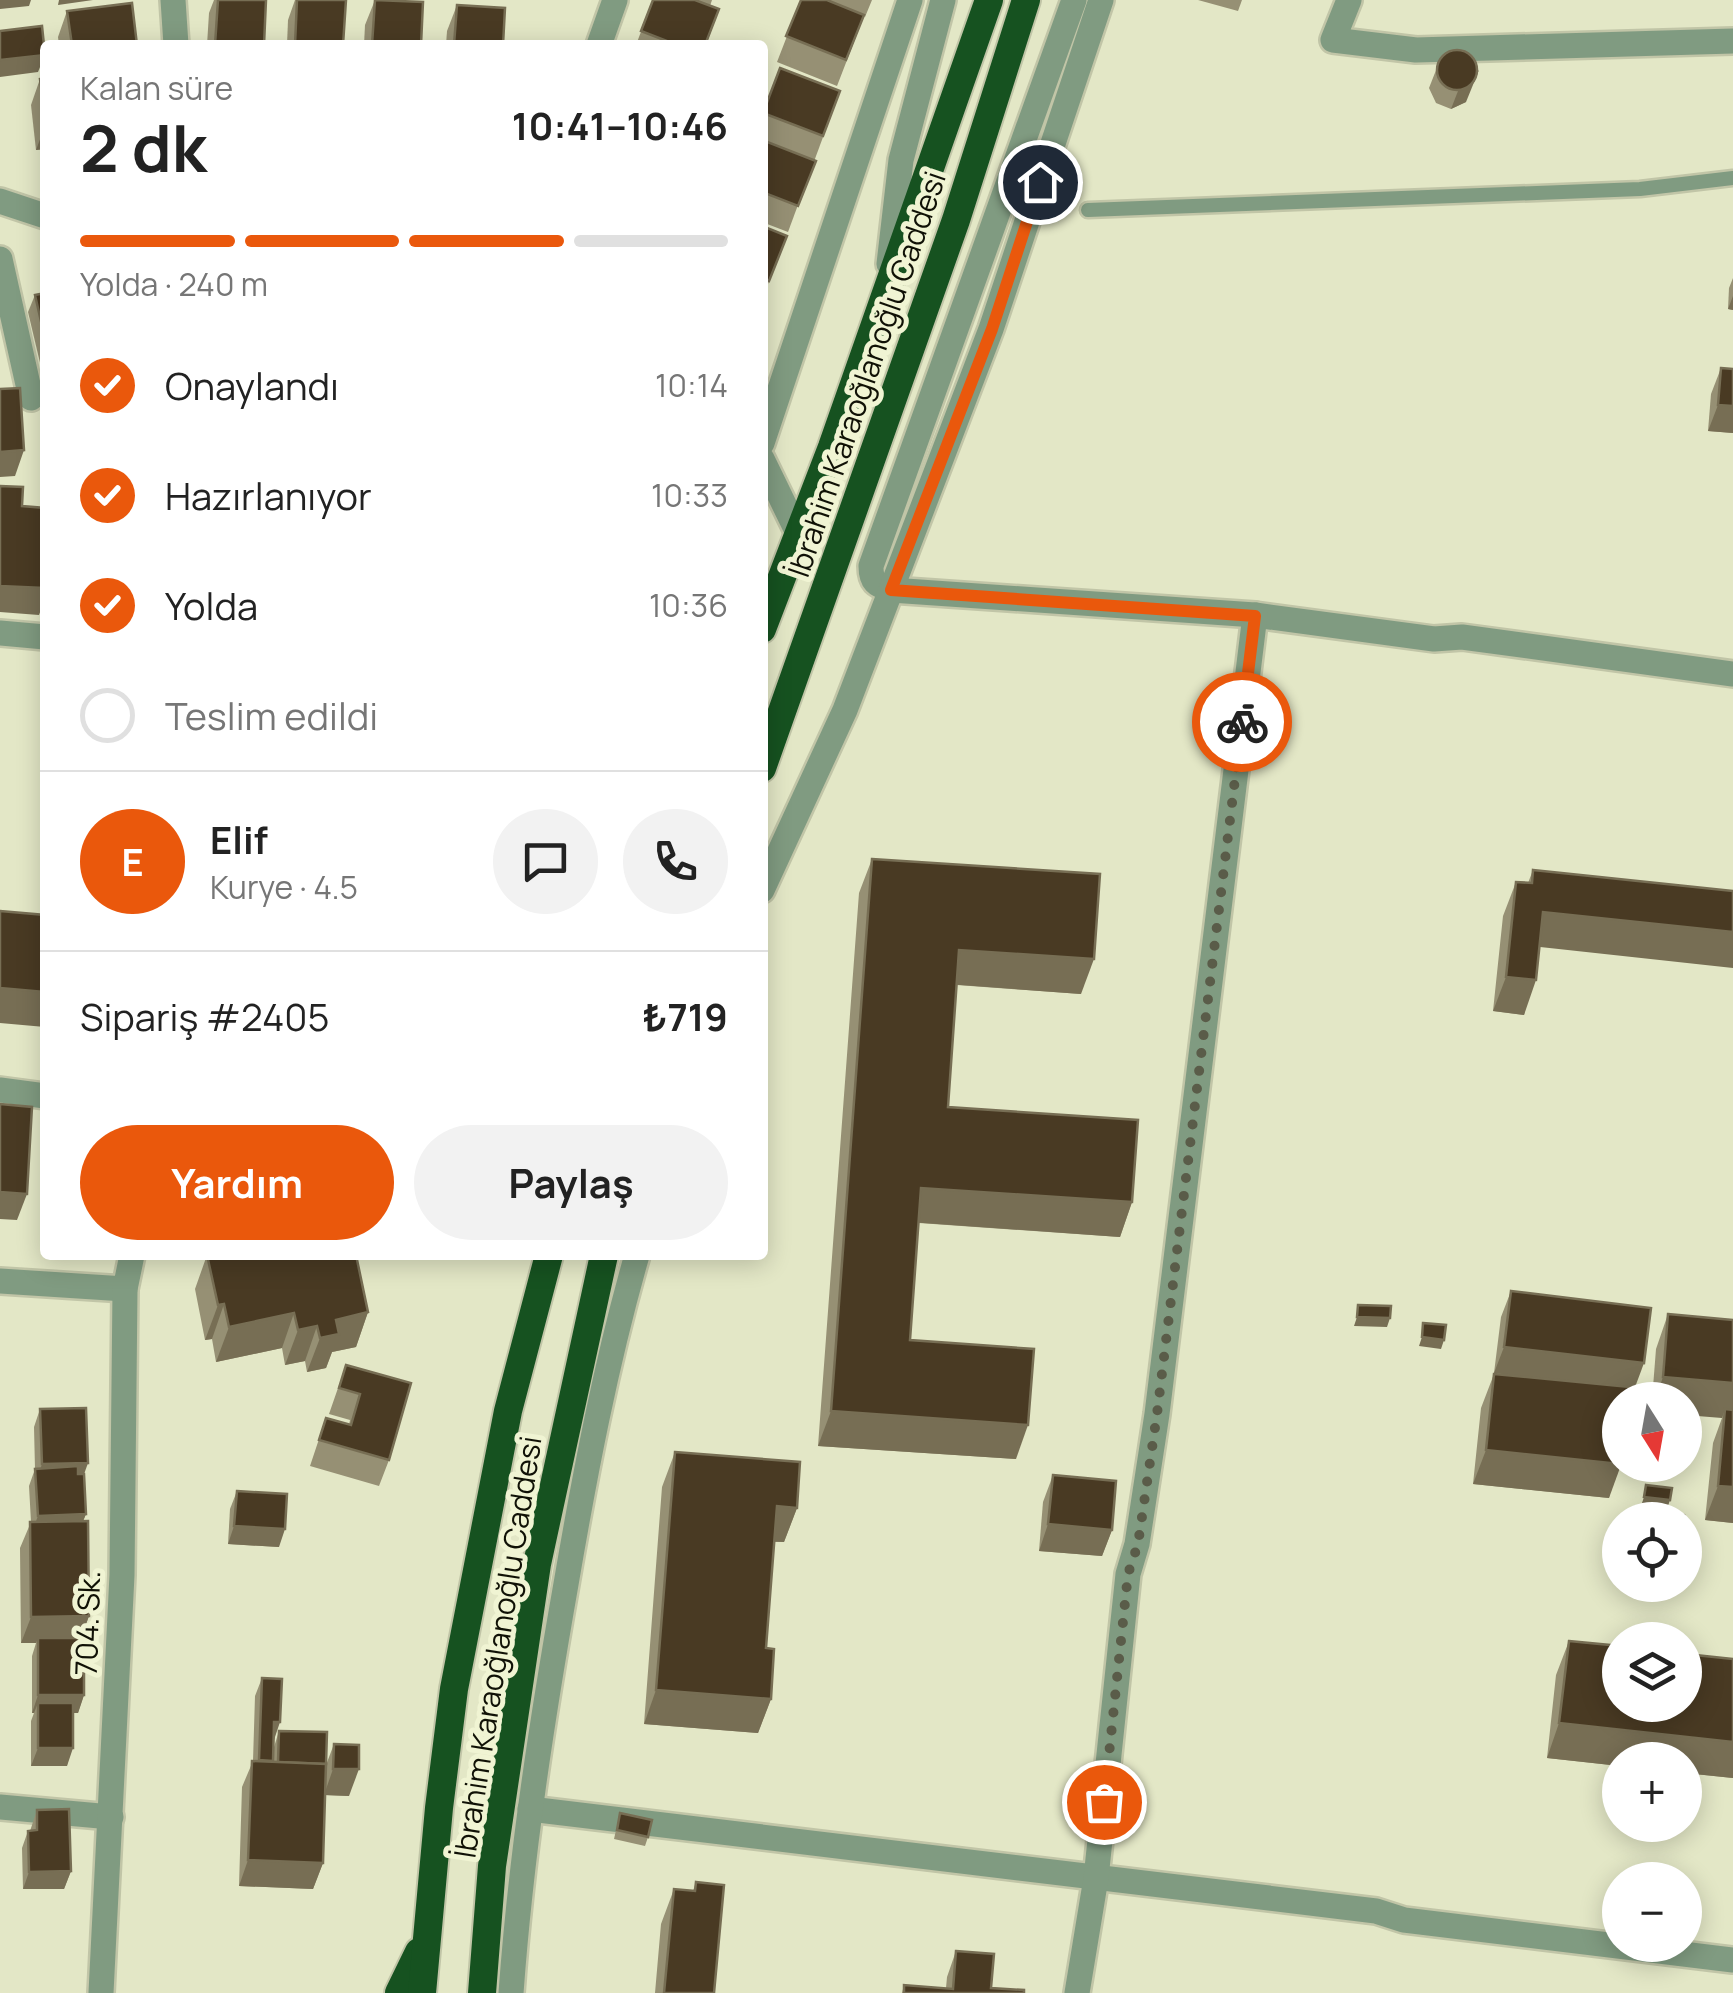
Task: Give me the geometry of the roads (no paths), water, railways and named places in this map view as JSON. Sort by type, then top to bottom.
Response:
[{"type":"highway","name":"İbrahim Karaoğlanoğlu Caddesi","points":[[768,613],[989,0]]},
{"type":"highway","name":"İbrahim Karaoğlanoğlu Caddesi","points":[[768,751],[956,220],[1026,0]]},
{"type":"highway","name":"İbrahim Karaoğlanoğlu Caddesi","points":[[422,1993],[454,1689],[508,1412],[548,1260]]},
{"type":"highway","name":"İbrahim Karaoğlanoğlu Caddesi","points":[[482,1993],[492,1866],[537,1564],[603,1260]]},
{"type":"highway","points":[[398,1993],[427,1937]]},
{"type":"street","points":[[173,0],[176,40]]},
{"type":"street","points":[[601,40],[615,0]]},
{"type":"street","points":[[768,425],[910,0]]},
{"type":"street","points":[[885,297],[901,160],[943,0]]},
{"type":"street","points":[[1074,0],[872,566],[877,586],[1255,616],[1434,639],[1462,637],[1733,674]]},
{"type":"street","points":[[768,877],[845,710],[992,329],[1101,0]]},
{"type":"street","points":[[1349,0],[1333,40],[1416,50],[1733,41]]},
{"type":"street","points":[[0,201],[40,214]]},
{"type":"street","points":[[998,211],[1028,219]]},
{"type":"street","points":[[0,260],[38,398],[0,398]]},
{"type":"street","points":[[768,471],[798,532]]},
{"type":"street","points":[[1077,1993],[1096,1878],[1128,1574],[1138,1544],[1157,1414],[1255,616]]},
{"type":"street","points":[[0,633],[40,637]]},
{"type":"street","points":[[0,1090],[40,1095]]},
{"type":"street","name":"704. Sk.","points":[[101,1993],[122,1575],[125,1289],[131,1260]]},
{"type":"street","points":[[512,1993],[522,1850],[586,1470],[636,1260]]},
{"type":"street","points":[[0,1281],[125,1289]]},
{"type":"street","points":[[0,1807],[111,1817]]},
{"type":"street","points":[[530,1809],[1376,1911],[1404,1920],[1733,1960]]},
{"type":"lane","points":[[1088,210],[1640,189],[1733,178]]}]
